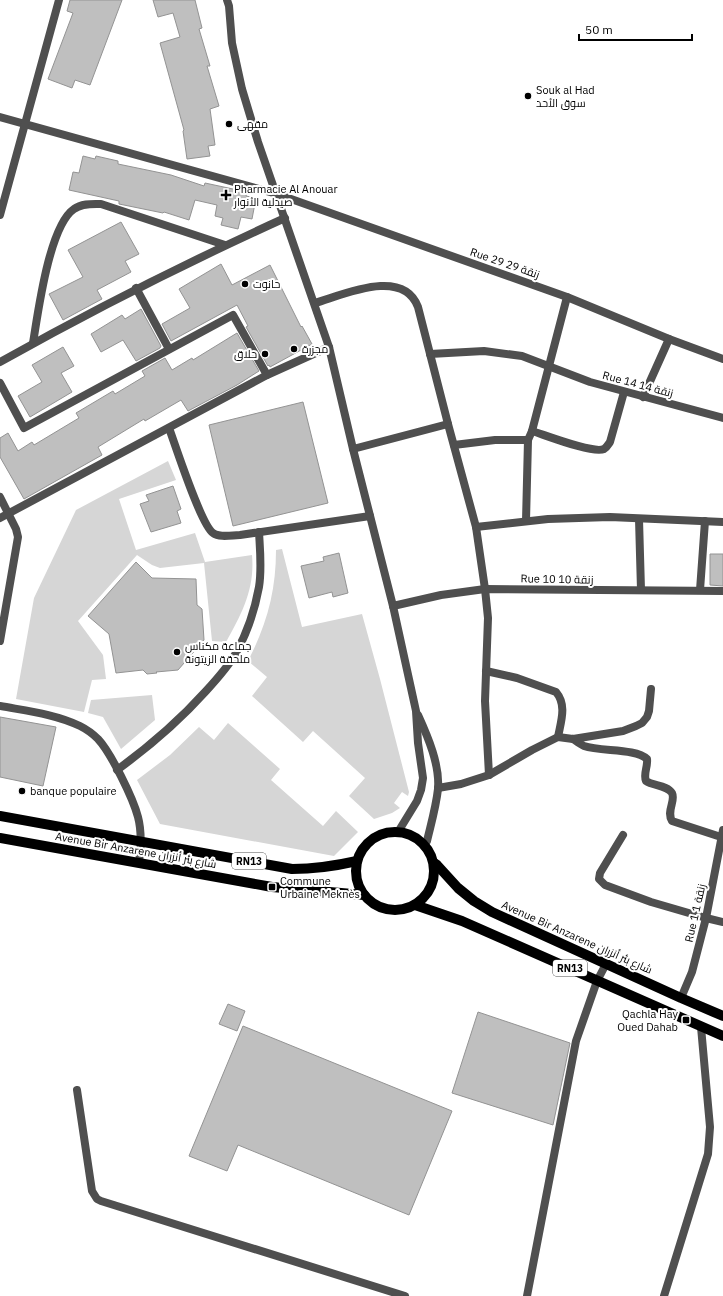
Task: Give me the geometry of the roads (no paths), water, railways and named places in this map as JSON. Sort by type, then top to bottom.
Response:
[{"type":"main road","name":"Avenue Bir Anzarene شارع بئر أنزران","points":[[0,816],[292,869],[314,869],[357,861]]},
{"type":"main road","name":"Avenue Bir Anzarene شارع بئر أنزران","points":[[387,832],[398,832],[417,838],[425,846],[434,863],[434,875],[431,887],[424,898],[415,905],[396,911],[378,907],[370,902],[364,895],[357,882],[356,875],[357,861],[361,851],[368,842],[387,832]]},
{"type":"main road","name":"Avenue Bir Anzarene شارع بئر أنزران","points":[[0,838],[272,887],[364,895]]},
{"type":"main road","name":"Avenue Bir Anzarene شارع بئر أنزران","points":[[434,863],[474,902],[492,912],[723,1016]]},
{"type":"main road","name":"RN13","points":[[415,905],[462,921],[723,1036]]},
{"type":"street","points":[[0,215],[59,0]]},
{"type":"street","points":[[228,2],[232,43],[242,90],[258,142],[329,347],[393,606],[416,711],[418,743],[423,778],[417,801],[398,832]]},
{"type":"street","name":"Rue 29 زنقة 29","points":[[0,117],[277,194],[567,297],[669,339],[723,359]]},
{"type":"street","points":[[33,343],[49,259],[57,236],[74,208],[85,204],[102,204],[225,245]]},
{"type":"street","points":[[0,362],[136,288],[285,218]]},
{"type":"street","points":[[314,303],[375,287],[392,286],[407,291],[416,301],[476,527],[488,618],[485,701],[489,775]]},
{"type":"street","points":[[136,288],[169,349]]},
{"type":"street","points":[[526,521],[528,440],[532,431],[567,297]]},
{"type":"street","points":[[0,383],[24,428],[233,315],[267,375]]},
{"type":"street","points":[[643,397],[669,339]]},
{"type":"street","points":[[0,518],[267,375],[329,347]]},
{"type":"street","name":"Rue 14 زنقة 14","points":[[430,354],[484,351],[522,356],[590,382],[723,418]]},
{"type":"street","points":[[532,431],[578,446],[596,450],[604,449],[610,442],[624,392]]},
{"type":"street","points":[[353,448],[448,424]]},
{"type":"street","points":[[169,428],[199,510],[213,533],[225,536],[370,516]]},
{"type":"street","points":[[454,445],[495,440],[528,440]]},
{"type":"street","points":[[0,498],[16,529],[18,537],[0,641]]},
{"type":"street","points":[[476,527],[526,521],[610,518],[723,522]]},
{"type":"street","points":[[639,519],[641,590]]},
{"type":"street","points":[[700,590],[705,522]]},
{"type":"street","points":[[117,770],[145,750],[186,714],[222,673],[236,653],[252,614],[259,585],[259,532]]},
{"type":"street","name":"Rue 10 زنقة 10","points":[[393,606],[441,595],[485,589],[723,591]]},
{"type":"street","points":[[486,670],[517,678],[556,692],[562,702],[563,712],[558,737]]},
{"type":"street","points":[[438,788],[461,784],[489,775],[558,737],[573,739],[623,731],[642,723],[647,717],[649,711],[651,688]]},
{"type":"street","points":[[0,706],[61,718],[82,727],[97,738],[117,770],[138,818],[141,842],[139,863]]},
{"type":"street","points":[[416,711],[429,739],[434,758],[438,788],[429,834],[425,846]]},
{"type":"street","points":[[573,739],[583,746],[643,756],[648,762],[645,778],[646,782],[666,788],[672,794],[673,798],[669,813],[672,821],[722,834]]},
{"type":"street","name":"Rue 1 زنقة 1","points":[[681,998],[692,972],[706,918],[722,834]]},
{"type":"street","points":[[622,835],[600,873],[599,879],[605,885],[651,902],[723,922]]},
{"type":"street","points":[[527,1296],[576,1041],[597,981],[606,964]]},
{"type":"street","points":[[664,1296],[708,1154],[710,1127],[701,1027]]},
{"type":"street","points":[[77,1090],[92,1191],[97,1199],[405,1296]]},
{"type":"place","name":"Souk al Had سوق الأحد","points":[[528,96]]},
{"type":"place","name":"مقهى","points":[[229,124]]},
{"type":"place","name":"Pharmacie Al Anouar صيدلية الأنوار","points":[[226,195]]},
{"type":"place","name":"حانوت","points":[[245,284]]},
{"type":"place","name":"مجزرة","points":[[294,349]]},
{"type":"place","name":"حلاق","points":[[265,354]]},
{"type":"place","name":"جماعة مكناس ملحقة الزيتونة","points":[[177,652]]},
{"type":"place","name":"banque populaire","points":[[22,791]]},
{"type":"place","name":"Commune Urbaine Meknès","points":[[272,887]]},
{"type":"place","name":"Qachla Hay Oued Dahab","points":[[686,1020]]}]
